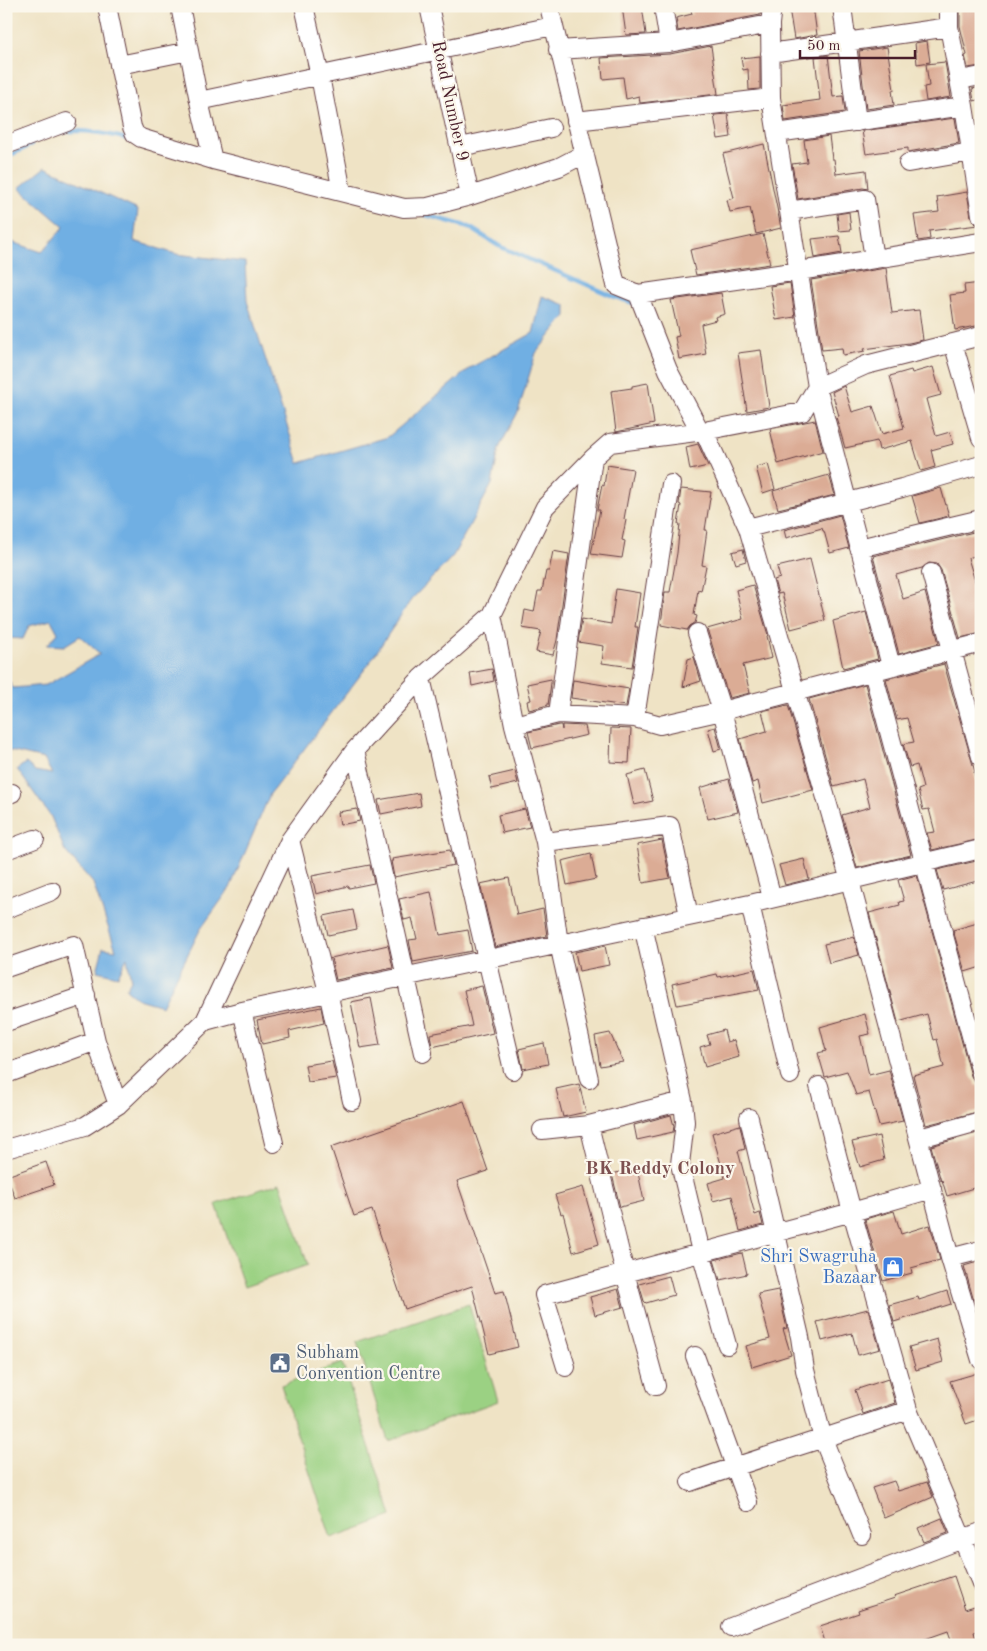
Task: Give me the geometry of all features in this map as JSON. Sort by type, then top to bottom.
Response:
[{"type":"street","points":[[108,6],[132,127],[135,134],[141,138],[213,160],[404,208],[428,207],[470,196],[559,168],[584,154]]},
{"type":"street","points":[[180,6],[213,160]]},
{"type":"street","points":[[304,6],[320,76],[342,192]]},
{"type":"street","name":"Road Number 9","points":[[429,6],[470,196]]},
{"type":"street","points":[[549,6],[558,50],[616,285],[638,294],[981,242]]},
{"type":"street","points":[[663,6],[669,43]]},
{"type":"street","points":[[772,6],[770,24],[771,98],[816,387],[891,666]]},
{"type":"street","points":[[842,6],[858,122]]},
{"type":"street","points":[[949,6],[949,27],[960,80],[981,215]]},
{"type":"street","points":[[558,50],[669,43],[770,24]]},
{"type":"street","points":[[199,101],[554,26]]},
{"type":"street","points":[[770,53],[949,27]]},
{"type":"street","points":[[119,65],[189,51]]},
{"type":"street","points":[[960,80],[981,76]]},
{"type":"street","points":[[576,121],[771,98]]},
{"type":"street","points":[[777,134],[964,106]]},
{"type":"street","points":[[6,145],[67,122]]},
{"type":"street","points":[[460,148],[551,128]]},
{"type":"street","points":[[908,163],[971,152]]},
{"type":"street","points":[[789,211],[865,200],[874,259]]},
{"type":"street","points":[[638,294],[668,370],[702,431],[748,528],[850,881],[920,1138],[950,1258],[981,1360]]},
{"type":"street","points":[[6,1148],[85,1126],[118,1105],[205,1021],[290,840],[355,750],[421,678],[492,615],[545,507],[610,443],[702,431],[802,412],[816,387],[866,365],[981,336]]},
{"type":"street","points":[[954,343],[981,438]]},
{"type":"street","points":[[558,714],[593,458]]},
{"type":"street","points":[[748,528],[847,503],[981,465]]},
{"type":"street","points":[[635,718],[671,484]]},
{"type":"street","points":[[859,548],[981,519]]},
{"type":"street","points":[[931,573],[981,757]]},
{"type":"street","points":[[492,615],[514,725],[544,842],[559,944],[589,1079]]},
{"type":"street","points":[[697,633],[722,711],[772,898]]},
{"type":"street","points":[[514,725],[558,714],[635,718],[660,725],[722,711],[981,643]]},
{"type":"street","points":[[873,672],[981,1074]]},
{"type":"street","points":[[421,678],[486,959],[514,1070]]},
{"type":"street","points":[[355,750],[423,1053]]},
{"type":"street","points":[[544,842],[670,826],[689,916]]},
{"type":"street","points":[[6,850],[35,839]]},
{"type":"street","points":[[290,840],[328,992],[352,1101]]},
{"type":"street","points":[[205,1021],[328,992],[750,904],[981,849]]},
{"type":"street","points":[[6,909],[52,891]]},
{"type":"street","points":[[750,904],[790,1074]]},
{"type":"street","points":[[643,926],[682,1101],[685,1122],[680,1164],[701,1252],[727,1345]]},
{"type":"street","points":[[6,968],[74,945],[96,1041],[118,1105]]},
{"type":"street","points":[[6,1022],[86,995]]},
{"type":"street","points":[[242,1011],[274,1143]]},
{"type":"street","points":[[6,1074],[96,1041]]},
{"type":"street","points":[[819,1086],[852,1212],[908,1410],[981,1583]]},
{"type":"street","points":[[542,1130],[589,1125],[682,1101]]},
{"type":"street","points":[[749,1118],[800,1337],[805,1370],[823,1439],[862,1535]]},
{"type":"street","points":[[920,1138],[981,1121]]},
{"type":"street","points":[[589,1125],[625,1273],[656,1386]]},
{"type":"street","points":[[566,1367],[544,1295],[932,1189]]},
{"type":"street","points":[[950,1258],[981,1250]]},
{"type":"street","points":[[695,1356],[748,1502]]},
{"type":"street","points":[[690,1482],[908,1410]]},
{"type":"street","points":[[731,1627],[981,1532]]},
{"type":"green space","points":[[280,1183],[308,1265],[244,1287],[216,1204]]},
{"type":"green space","points":[[469,1304],[498,1401],[388,1441],[357,1342]]},
{"type":"green space","points":[[342,1363],[392,1516],[331,1538],[281,1385]]},
{"type":"water","points":[[45,167],[138,210],[134,241],[176,254],[245,262],[247,301],[299,463],[388,437],[470,368],[533,333],[542,296],[566,305],[566,316],[536,353],[518,412],[499,448],[492,484],[453,556],[411,600],[368,665],[270,794],[230,888],[200,930],[162,1006],[138,999],[126,989],[131,980],[127,958],[118,976],[97,971],[103,948],[116,950],[93,883],[65,851],[51,817],[17,769],[26,763],[35,771],[52,774],[44,759],[6,750],[6,677],[13,688],[46,685],[100,654],[80,636],[64,646],[47,645],[58,633],[51,620],[29,626],[23,639],[6,638],[6,240],[42,252],[64,227],[19,188]]},
{"type":"building","points":[[622,6],[642,6],[646,34],[626,35]]},
{"type":"building","points":[[690,6],[761,6],[760,15],[678,31],[676,18],[692,14]]},
{"type":"building","points":[[813,6],[817,35],[794,39],[789,8]]},
{"type":"building","points":[[981,6],[981,66],[968,68],[960,26],[960,10]]},
{"type":"building","points":[[927,41],[930,62],[917,64],[915,43]]},
{"type":"building","points":[[711,46],[718,94],[640,103],[639,96],[626,99],[623,77],[603,79],[601,58],[670,54]]},
{"type":"building","points":[[887,47],[894,90],[892,90],[894,105],[866,109],[859,51]]},
{"type":"building","points":[[828,55],[833,97],[843,96],[845,112],[785,121],[783,105],[820,100],[815,57]]},
{"type":"building","points":[[760,56],[760,89],[749,90],[748,69],[743,70],[741,58]]},
{"type":"building","points":[[945,62],[951,97],[926,101],[924,87],[929,86],[926,64]]},
{"type":"building","points":[[981,87],[981,99],[974,101],[972,89]]},
{"type":"building","points":[[728,114],[731,137],[718,139],[714,115]]},
{"type":"building","points":[[955,118],[959,143],[908,152],[908,148],[866,154],[862,131]]},
{"type":"building","points":[[829,136],[836,174],[866,170],[868,189],[863,188],[798,199],[792,164],[807,162],[804,140]]},
{"type":"building","points":[[764,144],[781,228],[756,234],[750,208],[730,212],[727,200],[734,198],[723,154]]},
{"type":"building","points":[[967,192],[971,217],[973,222],[978,225],[929,231],[930,239],[918,241],[914,215],[939,212],[937,197]]},
{"type":"building","points":[[849,212],[851,230],[839,231],[837,214]]},
{"type":"building","points":[[763,234],[770,264],[696,275],[690,250]]},
{"type":"building","points":[[839,236],[842,253],[815,258],[812,239]]},
{"type":"building","points":[[886,268],[892,313],[919,310],[923,340],[864,349],[865,351],[843,355],[842,348],[822,350],[811,280]]},
{"type":"building","points":[[790,283],[795,317],[776,320],[770,286]]},
{"type":"building","points":[[981,283],[981,325],[955,330],[950,295],[965,293],[964,285]]},
{"type":"building","points":[[721,293],[725,314],[715,317],[716,320],[701,324],[706,354],[679,359],[675,337],[679,336],[671,300]]},
{"type":"building","points":[[761,350],[769,407],[747,411],[738,353]]},
{"type":"building","points":[[933,367],[941,395],[926,399],[936,436],[950,432],[953,444],[931,450],[935,467],[921,471],[912,441],[879,450],[877,441],[845,448],[836,417],[839,416],[832,392],[844,386],[852,412],[873,406],[882,434],[904,428],[890,376],[911,370],[912,373]]},
{"type":"building","points":[[648,383],[654,424],[616,432],[611,391],[632,388],[632,386]]},
{"type":"building","points":[[815,420],[823,451],[778,464],[770,429]]},
{"type":"building","points":[[698,444],[708,466],[690,470],[686,447]]},
{"type":"building","points":[[768,464],[775,489],[763,493],[756,467]]},
{"type":"building","points":[[607,465],[633,469],[624,519],[626,520],[622,540],[625,541],[622,558],[591,554],[600,510],[597,510],[602,485],[604,486]]},
{"type":"building","points":[[829,475],[835,495],[778,509],[773,491]]},
{"type":"building","points":[[941,488],[949,516],[920,523],[912,496]]},
{"type":"building","points":[[681,489],[711,492],[702,565],[706,566],[701,591],[698,590],[694,615],[697,616],[695,623],[687,630],[661,625],[665,592],[670,592],[677,553]]},
{"type":"building","points":[[840,515],[849,548],[830,553],[822,528],[786,538],[784,530]]},
{"type":"building","points":[[978,531],[981,542],[981,554],[968,558],[981,601],[981,633],[960,638],[941,570],[937,564],[929,563],[922,568],[896,575],[903,599],[925,592],[939,643],[899,654],[873,556]]},
{"type":"building","points":[[743,549],[746,561],[736,564],[732,552]]},
{"type":"building","points":[[553,551],[569,554],[557,640],[553,655],[536,652],[541,631],[522,628],[525,610],[534,612],[538,591],[542,591]]},
{"type":"building","points":[[810,559],[825,620],[791,629],[782,593],[778,594],[774,580],[780,578],[777,567]]},
{"type":"building","points":[[753,585],[768,635],[772,658],[743,665],[750,693],[729,698],[707,629],[743,619],[736,590]]},
{"type":"building","points":[[616,589],[640,593],[635,627],[638,627],[632,667],[602,663],[604,646],[578,642],[582,619],[611,624]]},
{"type":"building","points":[[866,612],[878,659],[843,668],[833,621]]},
{"type":"building","points":[[694,657],[701,681],[683,687],[688,659]]},
{"type":"building","points":[[944,664],[981,798],[981,839],[932,850],[927,833],[935,832],[929,809],[923,810],[918,790],[923,788],[917,765],[910,767],[903,744],[914,742],[907,718],[897,720],[886,679]]},
{"type":"building","points":[[492,669],[494,681],[472,686],[470,673]]},
{"type":"building","points":[[551,679],[548,705],[529,710],[527,701],[531,700],[527,684]]},
{"type":"building","points":[[573,680],[629,689],[626,706],[571,698]]},
{"type":"building","points":[[865,684],[911,855],[857,868],[842,815],[870,807],[863,779],[834,787],[809,699]]},
{"type":"building","points":[[788,705],[813,790],[763,803],[758,781],[752,783],[740,739],[767,731],[762,711]]},
{"type":"building","points":[[561,725],[562,730],[562,725],[585,726],[587,735],[532,748],[528,732]]},
{"type":"building","points":[[715,727],[721,749],[714,751],[708,729]]},
{"type":"building","points":[[611,728],[631,729],[629,763],[610,762]]},
{"type":"building","points":[[645,770],[653,801],[634,805],[627,775]]},
{"type":"building","points":[[515,771],[518,783],[492,789],[489,777]]},
{"type":"building","points":[[729,779],[738,812],[708,819],[700,788]]},
{"type":"building","points":[[419,793],[421,806],[381,814],[378,800]]},
{"type":"building","points":[[357,809],[360,821],[340,825],[338,812]]},
{"type":"building","points":[[525,809],[530,827],[502,833],[498,815]]},
{"type":"building","points":[[662,840],[670,878],[643,883],[637,845]]},
{"type":"building","points":[[450,850],[454,865],[394,877],[392,859]]},
{"type":"building","points":[[591,854],[596,879],[567,885],[562,861]]},
{"type":"building","points":[[804,859],[809,879],[785,885],[779,865]]},
{"type":"building","points":[[981,860],[981,880],[943,890],[937,870]]},
{"type":"building","points":[[370,865],[374,883],[349,888],[348,886],[316,894],[312,876]]},
{"type":"building","points":[[917,875],[971,1076],[977,1086],[979,1085],[981,1093],[981,1111],[926,1125],[913,1075],[944,1067],[937,1039],[934,1040],[927,1014],[898,1022],[869,913],[900,905],[899,902],[904,901],[898,880]]},
{"type":"building","points":[[509,878],[517,915],[543,909],[547,936],[495,947],[480,884]]},
{"type":"building","points":[[431,892],[440,935],[468,930],[472,951],[413,962],[409,940],[417,939],[412,918],[404,920],[399,899]]},
{"type":"building","points":[[353,910],[357,929],[328,935],[324,916]]},
{"type":"building","points":[[981,922],[981,967],[965,972],[953,930]]},
{"type":"building","points":[[854,937],[859,955],[829,963],[824,944]]},
{"type":"building","points":[[388,945],[393,968],[336,980],[331,958]]},
{"type":"building","points":[[605,946],[609,965],[579,971],[575,952]]},
{"type":"building","points":[[754,969],[759,990],[677,1005],[672,984],[717,974],[718,977]]},
{"type":"building","points":[[482,986],[493,1033],[432,1047],[430,1034],[472,1026],[464,990]]},
{"type":"building","points":[[371,998],[380,1045],[360,1048],[351,1002]]},
{"type":"building","points":[[321,1007],[324,1023],[289,1031],[290,1038],[262,1044],[257,1020]]},
{"type":"building","points":[[865,1014],[870,1034],[860,1036],[869,1075],[889,1070],[903,1121],[879,1126],[869,1092],[856,1095],[847,1071],[825,1077],[818,1053],[826,1051],[820,1027]]},
{"type":"building","points":[[724,1030],[727,1042],[734,1040],[739,1057],[705,1067],[700,1047],[710,1044],[707,1035]]},
{"type":"building","points":[[610,1033],[623,1062],[600,1066],[595,1036]]},
{"type":"building","points":[[544,1043],[548,1064],[523,1069],[519,1049]]},
{"type":"building","points":[[332,1061],[336,1078],[308,1082],[305,1065]]},
{"type":"building","points":[[579,1084],[586,1112],[563,1117],[556,1089]]},
{"type":"building","points":[[464,1101],[488,1171],[457,1181],[495,1293],[504,1291],[518,1347],[489,1354],[472,1286],[405,1309],[372,1210],[354,1216],[331,1147]]},
{"type":"building","points":[[671,1115],[674,1126],[673,1132],[637,1140],[634,1125]]},
{"type":"building","points":[[740,1125],[745,1149],[738,1151],[755,1215],[760,1213],[763,1225],[740,1231],[732,1196],[713,1201],[708,1183],[725,1178],[712,1133]]},
{"type":"building","points":[[981,1132],[981,1183],[976,1185],[977,1187],[947,1196],[931,1146]]},
{"type":"building","points":[[879,1136],[884,1160],[860,1167],[852,1142]]},
{"type":"building","points":[[46,1162],[54,1185],[15,1198],[7,1176]]},
{"type":"building","points":[[637,1168],[644,1201],[620,1207],[612,1174]]},
{"type":"building","points":[[583,1187],[599,1244],[573,1252],[563,1213],[561,1214],[555,1195]]},
{"type":"building","points":[[894,1211],[901,1234],[930,1225],[940,1260],[911,1268],[912,1273],[883,1281],[865,1219]]},
{"type":"building","points":[[742,1253],[747,1274],[720,1280],[714,1260]]},
{"type":"building","points":[[981,1261],[981,1311],[977,1312],[964,1266]]},
{"type":"building","points":[[669,1276],[674,1295],[646,1303],[639,1284]]},
{"type":"building","points":[[618,1289],[623,1307],[595,1315],[590,1297]]},
{"type":"building","points":[[778,1290],[787,1328],[783,1329],[791,1355],[752,1367],[746,1346],[770,1339],[758,1294]]},
{"type":"building","points":[[947,1291],[951,1304],[894,1322],[889,1305],[918,1297],[919,1300]]},
{"type":"building","points":[[868,1309],[880,1349],[858,1355],[852,1333],[822,1341],[817,1322]]},
{"type":"building","points":[[937,1339],[943,1362],[916,1370],[909,1347]]},
{"type":"building","points":[[981,1372],[981,1419],[966,1424],[950,1381]]},
{"type":"building","points":[[888,1379],[895,1403],[863,1414],[855,1390]]},
{"type":"building","points":[[894,1481],[898,1491],[927,1482],[933,1497],[884,1518],[872,1488]]},
{"type":"building","points":[[942,1518],[948,1533],[924,1542],[918,1528]]},
{"type":"building","points":[[954,1576],[965,1609],[981,1604],[981,1630],[974,1632],[978,1645],[953,1645],[948,1631],[911,1644],[910,1640],[896,1645],[826,1645],[820,1626],[859,1613],[858,1610],[895,1598],[894,1596]]},
{"type":"waterway","points":[[61,132],[106,134],[132,140]]},
{"type":"waterway","points":[[6,157],[31,144]]},
{"type":"waterway","points":[[256,180],[272,184]]},
{"type":"waterway","points":[[426,215],[469,227],[499,246],[615,297],[637,304]]},
{"type":"place","name":"Shri Swagruha Bazaar","points":[[893,1267]]},
{"type":"place","name":"Subham Convention Centre","points":[[280,1363]]},
{"type":"district","name":"BK Reddy Colony","points":[[660,1169]]}]
